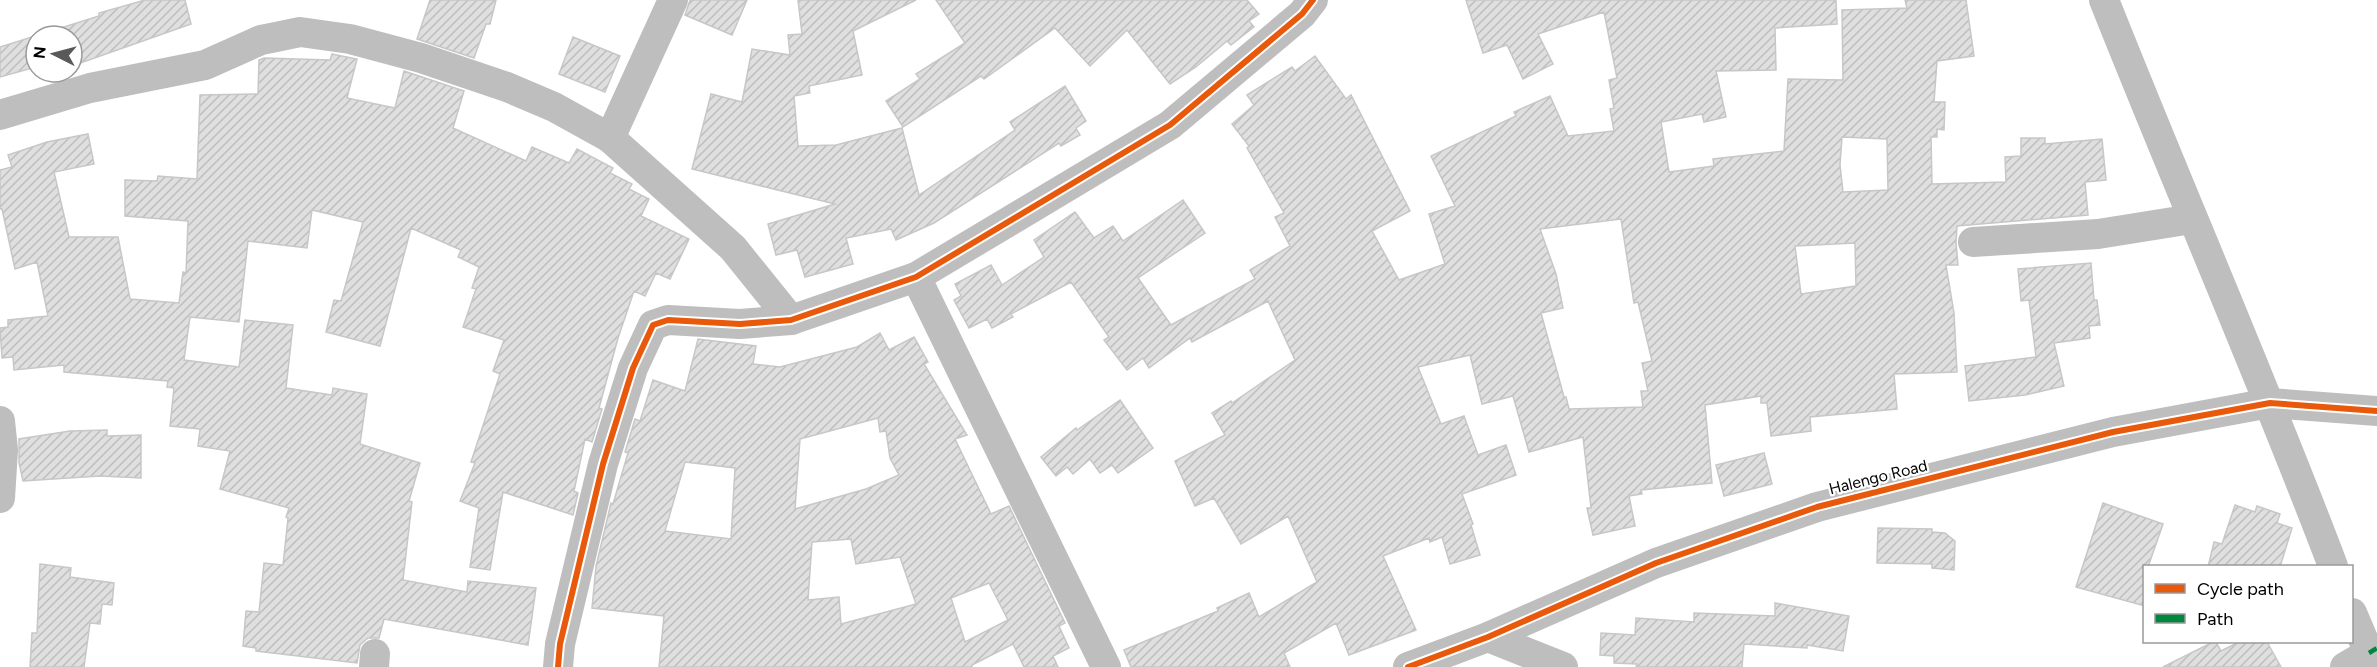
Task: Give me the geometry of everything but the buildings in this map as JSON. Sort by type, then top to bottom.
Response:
[{"type":"street","points":[[610,138],[673,0]]},
{"type":"street","points":[[558,667],[560,644],[603,464],[633,368],[653,325],[668,320],[740,324],[791,320],[916,277],[1170,125],[1302,14],[1313,0]]},
{"type":"street","points":[[2104,0],[2192,219],[2270,404],[2332,565]]},
{"type":"street","points":[[0,115],[90,88],[205,65],[261,40],[300,32],[360,42],[421,58],[507,87],[554,107],[610,138],[733,248],[791,320]]},
{"type":"street","points":[[1973,242],[2098,234],[2192,219]]},
{"type":"street","points":[[916,277],[1106,667]]},
{"type":"street","name":"Halengo Road","points":[[1408,667],[1488,637],[1656,563],[1817,507],[2114,432],[2270,404],[2377,411]]},
{"type":"street","points":[[0,421],[3,450],[0,498]]},
{"type":"street","points":[[2353,617],[2363,662]]},
{"type":"street","points":[[1488,637],[1563,667]]},
{"type":"marked path","points":[[2369,653],[2377,648]]},
{"type":"cycle path","points":[[558,667],[560,644],[603,464],[633,368],[653,325],[668,320],[740,324],[791,320],[916,277],[1170,125],[1302,14],[1313,0]]},
{"type":"cycle path","points":[[1408,667],[1488,637],[1656,563],[1817,507],[2113,432],[2270,403],[2377,411]]}]
